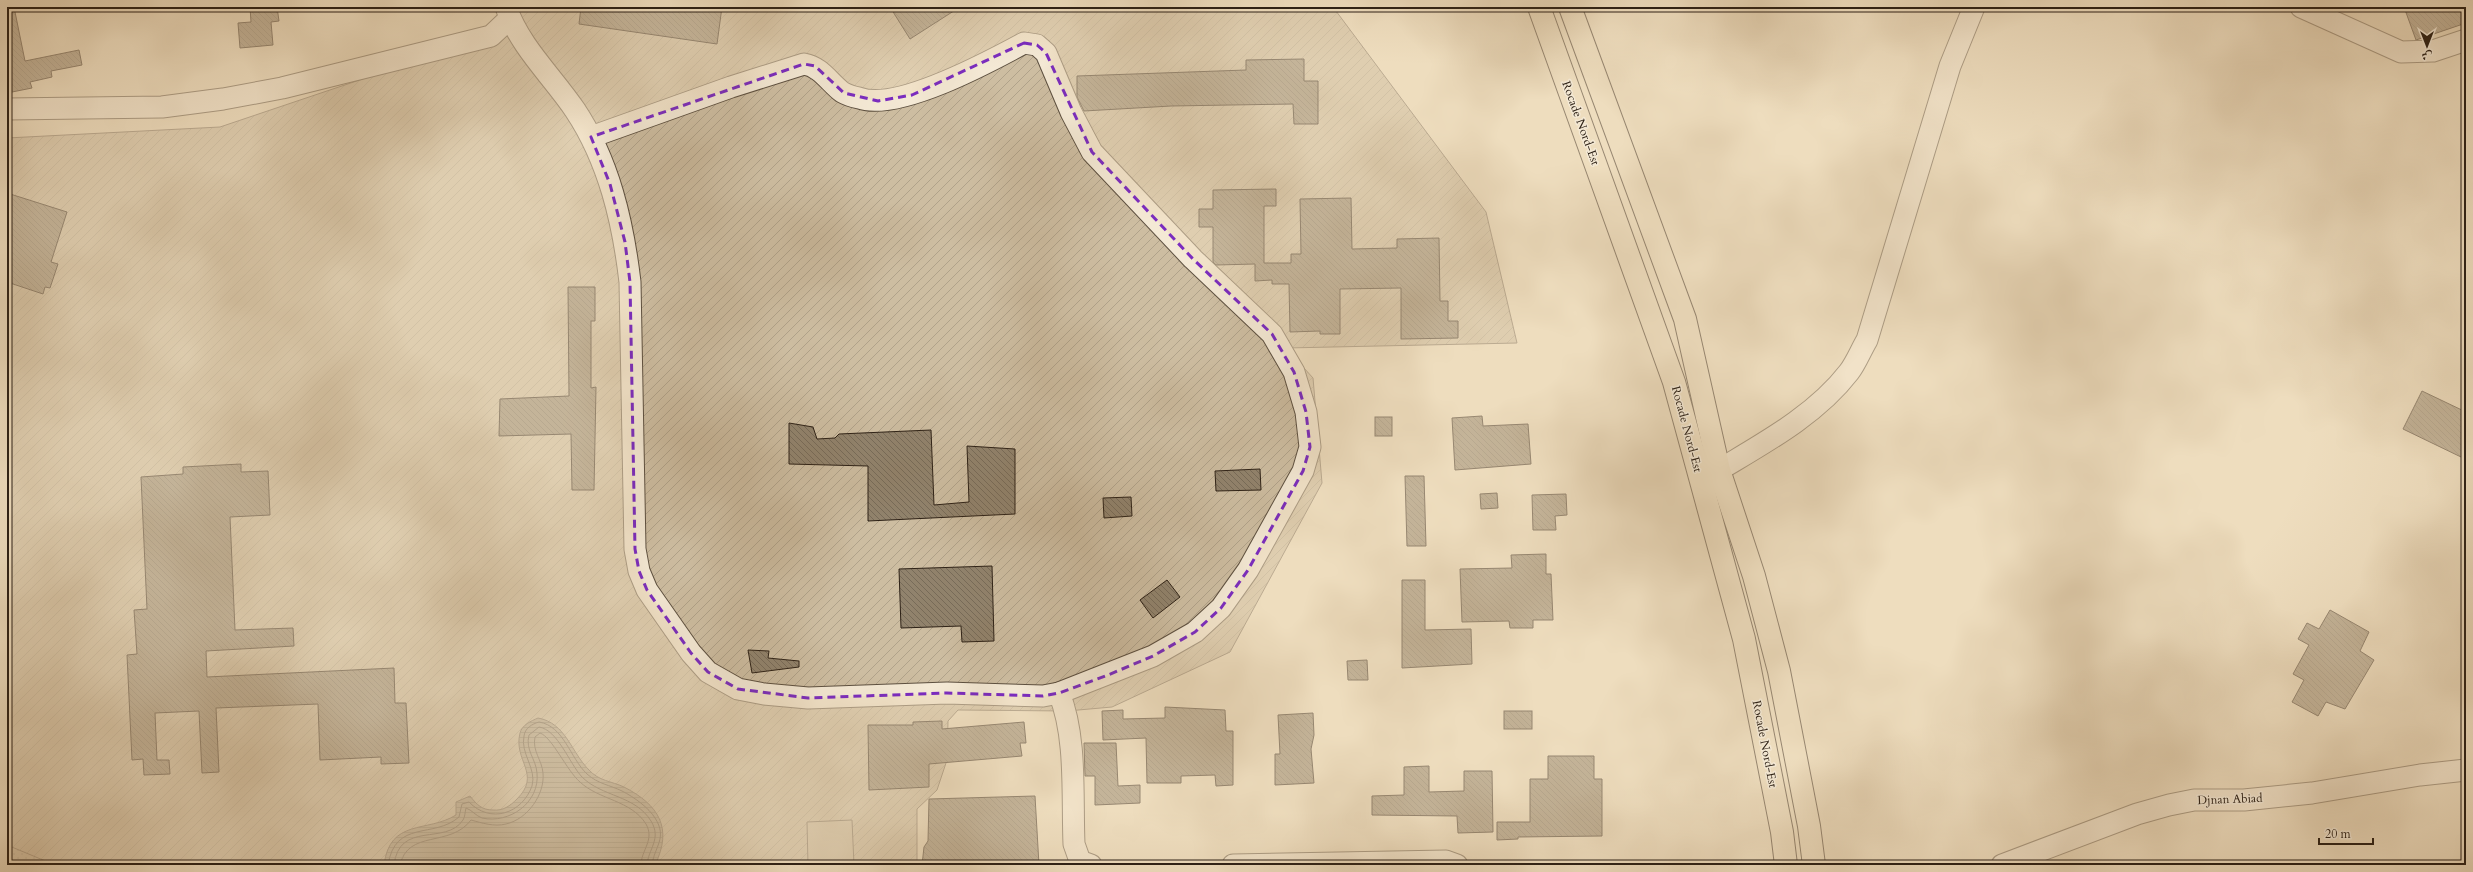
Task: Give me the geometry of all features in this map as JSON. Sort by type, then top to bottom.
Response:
[{"type":"highway","name":"Rocade Nord-Est","points":[[1539,7],[1674,382],[1744,639],[1782,832],[1786,865]]},
{"type":"highway","name":"Rocade Nord-Est","points":[[1570,7],[1685,319],[1719,470],[1754,576],[1779,671],[1809,826],[1814,865]]},
{"type":"street","points":[[1719,470],[1774,437],[1810,410],[1850,372],[1867,340],[1945,81],[1974,7]]},
{"type":"street","points":[[2301,7],[2401,52],[2433,51],[2466,40]]},
{"type":"street","points":[[7,109],[162,106],[238,96],[282,88],[491,36],[508,13],[541,67],[560,88],[591,137],[610,184],[626,242],[630,282],[635,550],[639,571],[646,590],[691,653],[708,672],[738,689],[764,694],[808,698],[948,693],[1043,696],[1059,693],[1153,656],[1195,632],[1221,608],[1248,570],[1304,471],[1310,447],[1306,412],[1294,372],[1272,334],[1193,259],[1092,152],[1071,112],[1046,53],[1037,45],[1024,43],[912,95],[878,101],[862,99],[844,93],[815,66],[804,64],[738,84],[591,137]]},
{"type":"street","points":[[1059,693],[1067,711],[1070,734],[1074,844],[1080,861],[1091,865]]},
{"type":"street","name":"Djnan Abiad","points":[[2002,865],[2137,814],[2194,800],[2244,800],[2312,793],[2420,775],[2466,770]]},
{"type":"street","points":[[1233,865],[1446,861],[1457,865]]},
{"type":"highlighted area","points":[[1024,43],[1037,45],[1046,53],[1092,152],[1193,259],[1272,334],[1294,372],[1306,412],[1310,447],[1303,471],[1248,570],[1221,608],[1195,632],[1153,656],[1108,675],[1059,693],[1043,696],[947,693],[808,698],[764,694],[738,689],[708,672],[691,653],[647,590],[639,571],[635,549],[630,282],[625,242],[610,184],[591,137],[804,64],[815,66],[844,93],[878,101],[912,95]]},
{"type":"shaded area","points":[[500,7],[1333,7],[1486,212],[1517,343],[1286,348],[1313,378],[1322,483],[1230,652],[1112,707],[1067,711],[958,710],[948,721],[947,760],[937,790],[917,809],[917,865],[55,865],[7,845],[7,138],[220,127],[508,30]]},
{"type":"shaded area","points":[[852,820],[854,865],[808,865],[807,822]]},
{"type":"shaded area","points":[[7,831],[79,865],[7,865]]},
{"type":"water","points":[[538,718],[547,721],[562,732],[583,763],[593,774],[601,779],[624,787],[636,794],[654,810],[662,829],[663,840],[655,865],[384,865],[388,850],[394,840],[402,833],[411,829],[445,820],[456,815],[456,802],[470,796],[483,808],[489,810],[500,810],[506,808],[514,802],[524,790],[527,782],[527,775],[520,752],[520,733],[525,726]]},
{"type":"building","points":[[7,7],[14,7],[25,61],[79,50],[82,65],[51,71],[52,77],[30,82],[32,88],[7,93]]},
{"type":"building","points":[[250,7],[277,7],[279,21],[271,22],[273,45],[240,48],[238,23],[251,22]]},
{"type":"building","points":[[581,7],[722,7],[717,44],[579,24]]},
{"type":"building","points":[[890,7],[960,7],[910,39]]},
{"type":"building","points":[[2404,7],[2466,7],[2466,23],[2416,40]]},
{"type":"building","points":[[1304,59],[1304,81],[1318,81],[1318,124],[1294,124],[1293,104],[1171,106],[1084,111],[1077,97],[1077,76],[1246,70],[1246,60]]},
{"type":"building","points":[[1276,189],[1276,206],[1264,206],[1264,263],[1291,263],[1291,254],[1301,254],[1300,199],[1351,198],[1352,249],[1397,248],[1397,239],[1439,238],[1440,301],[1448,301],[1448,321],[1458,321],[1458,338],[1401,339],[1401,288],[1340,289],[1340,334],[1320,334],[1320,331],[1290,332],[1289,284],[1272,284],[1272,280],[1255,281],[1255,264],[1216,265],[1213,262],[1213,227],[1199,227],[1199,209],[1213,209],[1213,190]]},
{"type":"building","points":[[7,193],[67,212],[51,262],[58,264],[50,288],[45,287],[43,294],[7,282]]},
{"type":"building","points":[[568,287],[595,287],[595,321],[591,321],[591,388],[596,387],[594,490],[572,490],[571,434],[499,436],[500,399],[569,396]]},
{"type":"building","points":[[2422,391],[2466,412],[2466,446],[2461,457],[2403,429]]},
{"type":"building","points":[[1482,416],[1483,426],[1528,424],[1531,464],[1455,470],[1452,418]]},
{"type":"building","points":[[1375,417],[1392,417],[1392,436],[1375,436]]},
{"type":"building","points":[[789,423],[813,427],[817,439],[835,438],[839,434],[931,430],[934,505],[969,502],[967,446],[1015,449],[1015,514],[868,521],[868,466],[789,464]]},
{"type":"building","points":[[241,464],[241,472],[268,471],[270,515],[230,517],[235,630],[293,628],[294,646],[206,651],[207,677],[394,668],[395,703],[406,703],[409,763],[381,764],[381,757],[320,760],[318,704],[216,708],[219,772],[202,773],[199,711],[155,713],[157,760],[169,760],[170,774],[144,775],[143,759],[132,760],[127,655],[137,654],[134,610],[147,609],[141,477],[183,474],[183,467]]},
{"type":"building","points":[[1260,469],[1261,490],[1216,491],[1215,471]]},
{"type":"building","points":[[1405,476],[1424,476],[1426,546],[1407,546]]},
{"type":"building","points":[[1497,493],[1498,508],[1481,509],[1480,494]]},
{"type":"building","points":[[1566,494],[1567,515],[1555,516],[1556,530],[1533,530],[1532,495]]},
{"type":"building","points":[[1131,497],[1132,516],[1104,518],[1103,498]]},
{"type":"building","points":[[1546,554],[1546,574],[1551,574],[1553,620],[1533,620],[1533,628],[1510,628],[1509,621],[1462,622],[1460,569],[1512,568],[1511,555]]},
{"type":"building","points":[[992,566],[994,641],[962,642],[961,626],[901,628],[899,569]]},
{"type":"building","points":[[1167,580],[1180,597],[1153,618],[1140,600]]},
{"type":"building","points":[[1402,580],[1425,580],[1425,630],[1471,629],[1472,664],[1402,668]]},
{"type":"building","points":[[2330,610],[2369,632],[2360,651],[2374,660],[2345,709],[2326,702],[2318,716],[2292,702],[2304,680],[2293,674],[2309,645],[2298,639],[2307,623],[2319,629]]},
{"type":"building","points":[[748,650],[769,651],[768,658],[799,661],[799,667],[752,673]]},
{"type":"building","points":[[1367,660],[1368,680],[1348,680],[1347,661]]},
{"type":"building","points":[[1165,707],[1225,710],[1226,731],[1233,731],[1233,785],[1216,786],[1215,775],[1181,776],[1181,783],[1147,783],[1146,738],[1103,740],[1102,711],[1123,710],[1123,719],[1165,718]]},
{"type":"building","points":[[1504,711],[1532,711],[1532,729],[1504,729]]},
{"type":"building","points":[[1313,713],[1314,735],[1311,749],[1314,783],[1275,785],[1275,754],[1280,754],[1278,715]]},
{"type":"building","points":[[942,721],[942,729],[1024,722],[1026,743],[1020,743],[1022,756],[929,764],[929,787],[869,790],[868,725],[913,725],[913,722]]},
{"type":"building","points":[[1084,743],[1116,743],[1118,786],[1140,785],[1140,803],[1095,805],[1095,776],[1085,776]]},
{"type":"building","points":[[1548,756],[1594,756],[1594,779],[1602,779],[1602,836],[1518,837],[1518,839],[1497,840],[1497,822],[1530,822],[1530,779],[1548,779]]},
{"type":"building","points":[[1429,766],[1429,792],[1464,791],[1464,771],[1492,771],[1493,832],[1458,833],[1457,816],[1372,815],[1372,796],[1404,795],[1404,767]]},
{"type":"building","points":[[1035,796],[1039,865],[922,865],[924,847],[928,841],[929,799]]}]
